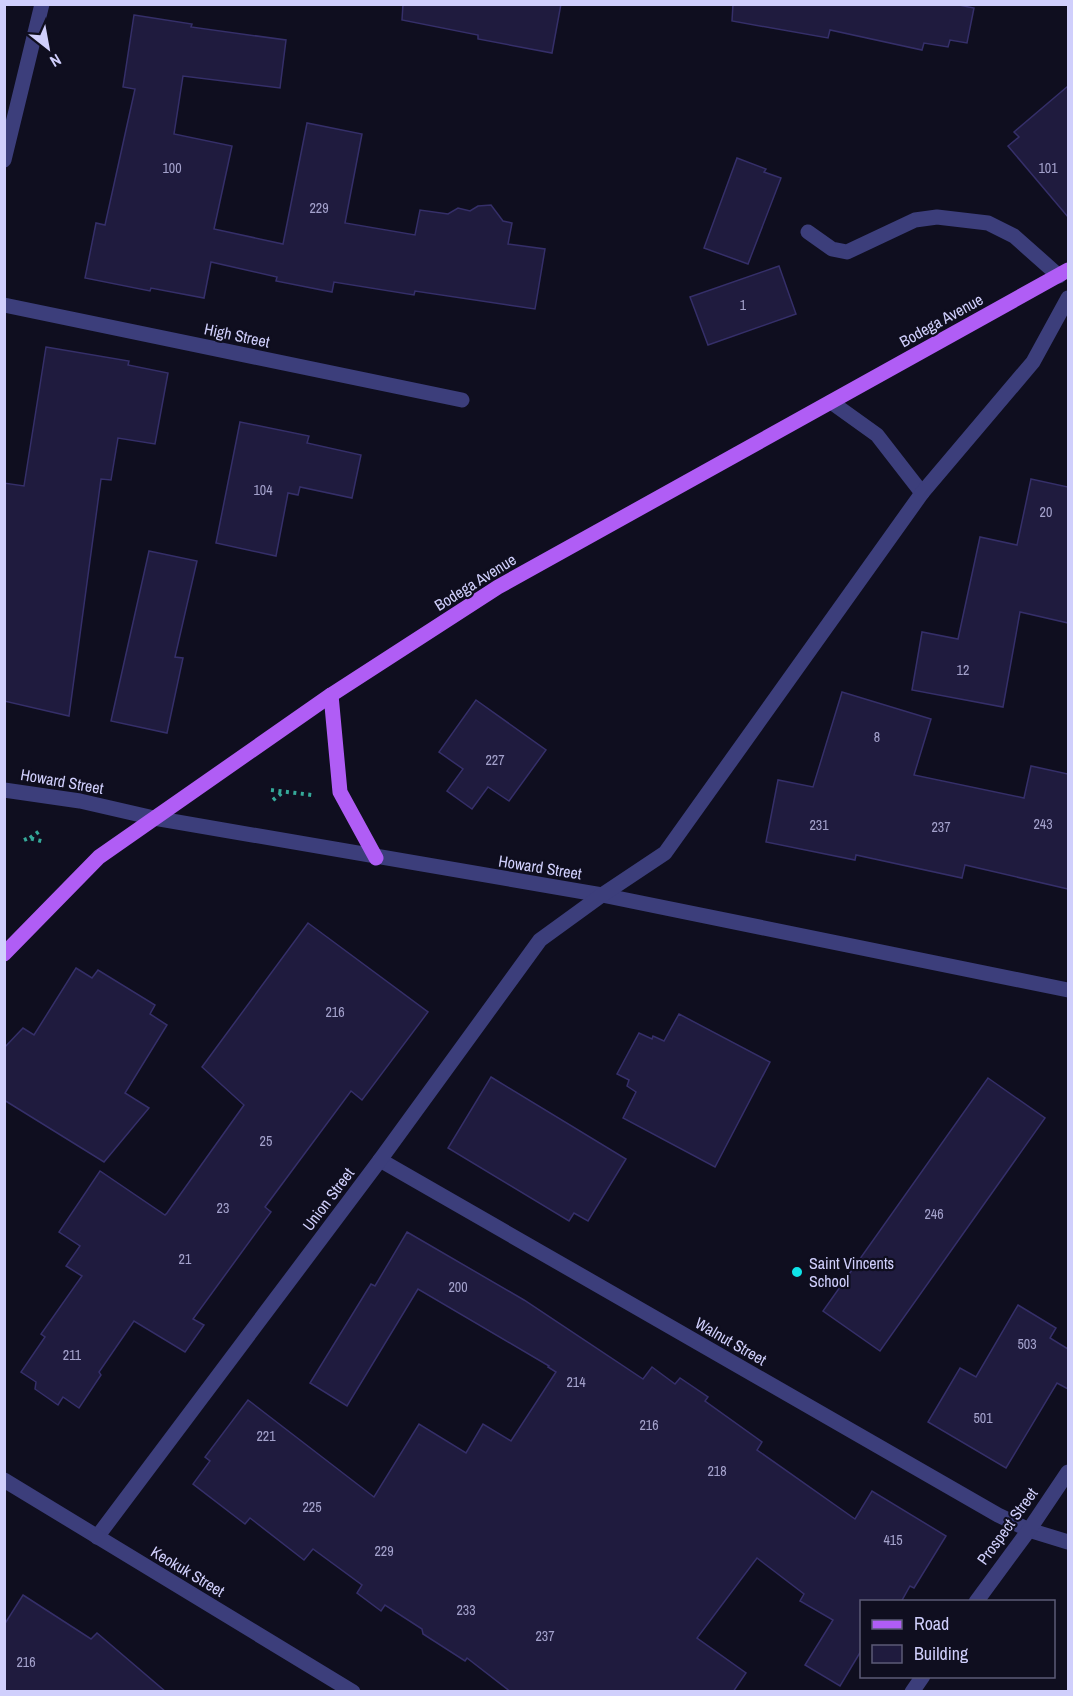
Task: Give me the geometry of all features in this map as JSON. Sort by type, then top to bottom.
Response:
[{"type":"main road","name":"Bodega Avenue","points":[[4,954],[99,857],[331,695],[498,587],[1064,273]]},
{"type":"main road","points":[[331,695],[340,792],[376,858]]},
{"type":"street","points":[[4,160],[8,127],[42,4]]},
{"type":"street","points":[[808,232],[832,249],[847,252],[915,220],[937,217],[988,223],[1014,236],[1064,273]]},
{"type":"street","points":[[602,895],[665,853],[922,493],[1033,362],[1068,298]]},
{"type":"street","name":"High Street","points":[[4,305],[462,400]]},
{"type":"street","points":[[831,402],[877,435],[922,493]]},
{"type":"street","name":"Howard Street","points":[[4,790],[80,801],[154,818],[376,858],[602,895],[1068,990]]},
{"type":"street","name":"Union Street","points":[[97,1537],[380,1160],[540,940],[602,895]]},
{"type":"street","name":"Walnut Street","points":[[380,1160],[998,1515],[1029,1530],[1068,1542]]},
{"type":"street","name":"Prospect Street","points":[[977,1600],[1068,1472]]},
{"type":"street","name":"Keokuk Street","points":[[4,1480],[353,1692]]},
{"type":"street","points":[[912,1692],[922,1678]]},
{"type":"path","points":[[271,790],[317,796]]},
{"type":"path","points":[[273,800],[283,791]]},
{"type":"path","points":[[41,830],[27,839],[45,842]]},
{"type":"building","points":[[403,4],[561,4],[552,53],[478,39],[478,35],[402,20]]},
{"type":"building","points":[[733,4],[954,4],[974,8],[967,43],[950,40],[948,47],[924,43],[922,50],[830,30],[828,38],[732,21]]},
{"type":"building","points":[[134,15],[192,24],[191,27],[286,40],[280,88],[183,76],[174,134],[232,146],[214,229],[283,244],[307,123],[362,134],[345,223],[415,235],[420,210],[448,214],[458,208],[470,211],[478,206],[491,205],[503,221],[512,223],[508,244],[545,249],[535,309],[415,291],[414,295],[334,282],[332,292],[276,281],[277,277],[211,262],[204,298],[151,288],[150,291],[85,278],[96,223],[105,225],[135,89],[123,87]]},
{"type":"building","points":[[1068,86],[1068,217],[1008,146],[1019,137],[1014,132]]},
{"type":"building","points":[[737,158],[766,169],[764,172],[781,178],[748,264],[704,248]]},
{"type":"building","points":[[779,266],[796,314],[708,345],[690,297]]},
{"type":"building","points":[[46,347],[129,361],[128,365],[168,373],[155,444],[118,438],[111,480],[101,479],[69,716],[4,701],[4,483],[24,486]]},
{"type":"building","points":[[240,422],[309,436],[307,443],[361,455],[352,498],[300,487],[298,495],[288,493],[276,556],[216,543]]},
{"type":"building","points":[[1031,479],[1068,487],[1068,623],[1020,612],[1003,707],[912,690],[922,632],[958,639],[980,537],[1017,545]]},
{"type":"building","points":[[149,551],[197,561],[175,657],[183,658],[167,733],[111,721]]},
{"type":"building","points":[[842,692],[931,719],[914,775],[1024,798],[1031,766],[1068,774],[1068,889],[965,865],[962,878],[856,855],[855,860],[766,842],[778,780],[813,787]]},
{"type":"building","points":[[476,700],[546,750],[509,801],[488,787],[472,809],[447,791],[463,769],[439,752]]},
{"type":"building","points":[[308,923],[428,1012],[362,1100],[351,1091],[265,1207],[271,1212],[193,1319],[204,1325],[185,1352],[134,1321],[99,1372],[101,1375],[79,1408],[63,1397],[58,1405],[35,1389],[36,1382],[21,1372],[45,1337],[41,1334],[82,1276],[66,1266],[80,1246],[59,1232],[100,1171],[165,1215],[167,1213],[244,1105],[202,1067]]},
{"type":"building","points":[[76,968],[92,978],[98,970],[155,1005],[150,1014],[167,1025],[125,1093],[149,1108],[104,1162],[4,1100],[4,1048],[23,1028],[34,1035]]},
{"type":"building","points":[[679,1014],[770,1062],[715,1167],[623,1118],[636,1092],[627,1086],[629,1080],[617,1074],[639,1033],[664,1041]]},
{"type":"building","points":[[491,1077],[626,1159],[588,1221],[574,1213],[569,1221],[448,1148]]},
{"type":"building","points":[[988,1078],[1045,1118],[880,1351],[823,1311]]},
{"type":"building","points":[[407,1232],[524,1300],[643,1379],[652,1367],[675,1384],[680,1378],[708,1397],[705,1401],[762,1442],[757,1450],[855,1519],[872,1491],[946,1536],[914,1588],[910,1586],[902,1600],[860,1600],[860,1653],[840,1686],[805,1665],[833,1620],[800,1601],[804,1594],[757,1558],[697,1638],[746,1673],[733,1692],[511,1692],[467,1658],[465,1661],[423,1634],[422,1629],[385,1605],[381,1611],[357,1593],[362,1585],[313,1549],[304,1560],[250,1518],[245,1524],[193,1484],[210,1461],[205,1457],[248,1400],[374,1497],[419,1424],[466,1453],[483,1424],[511,1441],[556,1372],[418,1289],[347,1406],[310,1383],[371,1284],[375,1286]]},
{"type":"building","points":[[1018,1305],[1056,1328],[1050,1338],[1068,1349],[1068,1389],[1057,1383],[1006,1468],[928,1422],[960,1368],[976,1377]]},
{"type":"building","points":[[23,1595],[91,1639],[97,1633],[166,1692],[4,1692],[4,1625]]},
{"type":"place","name":"Saint Vincents School","points":[[797,1272]]}]
